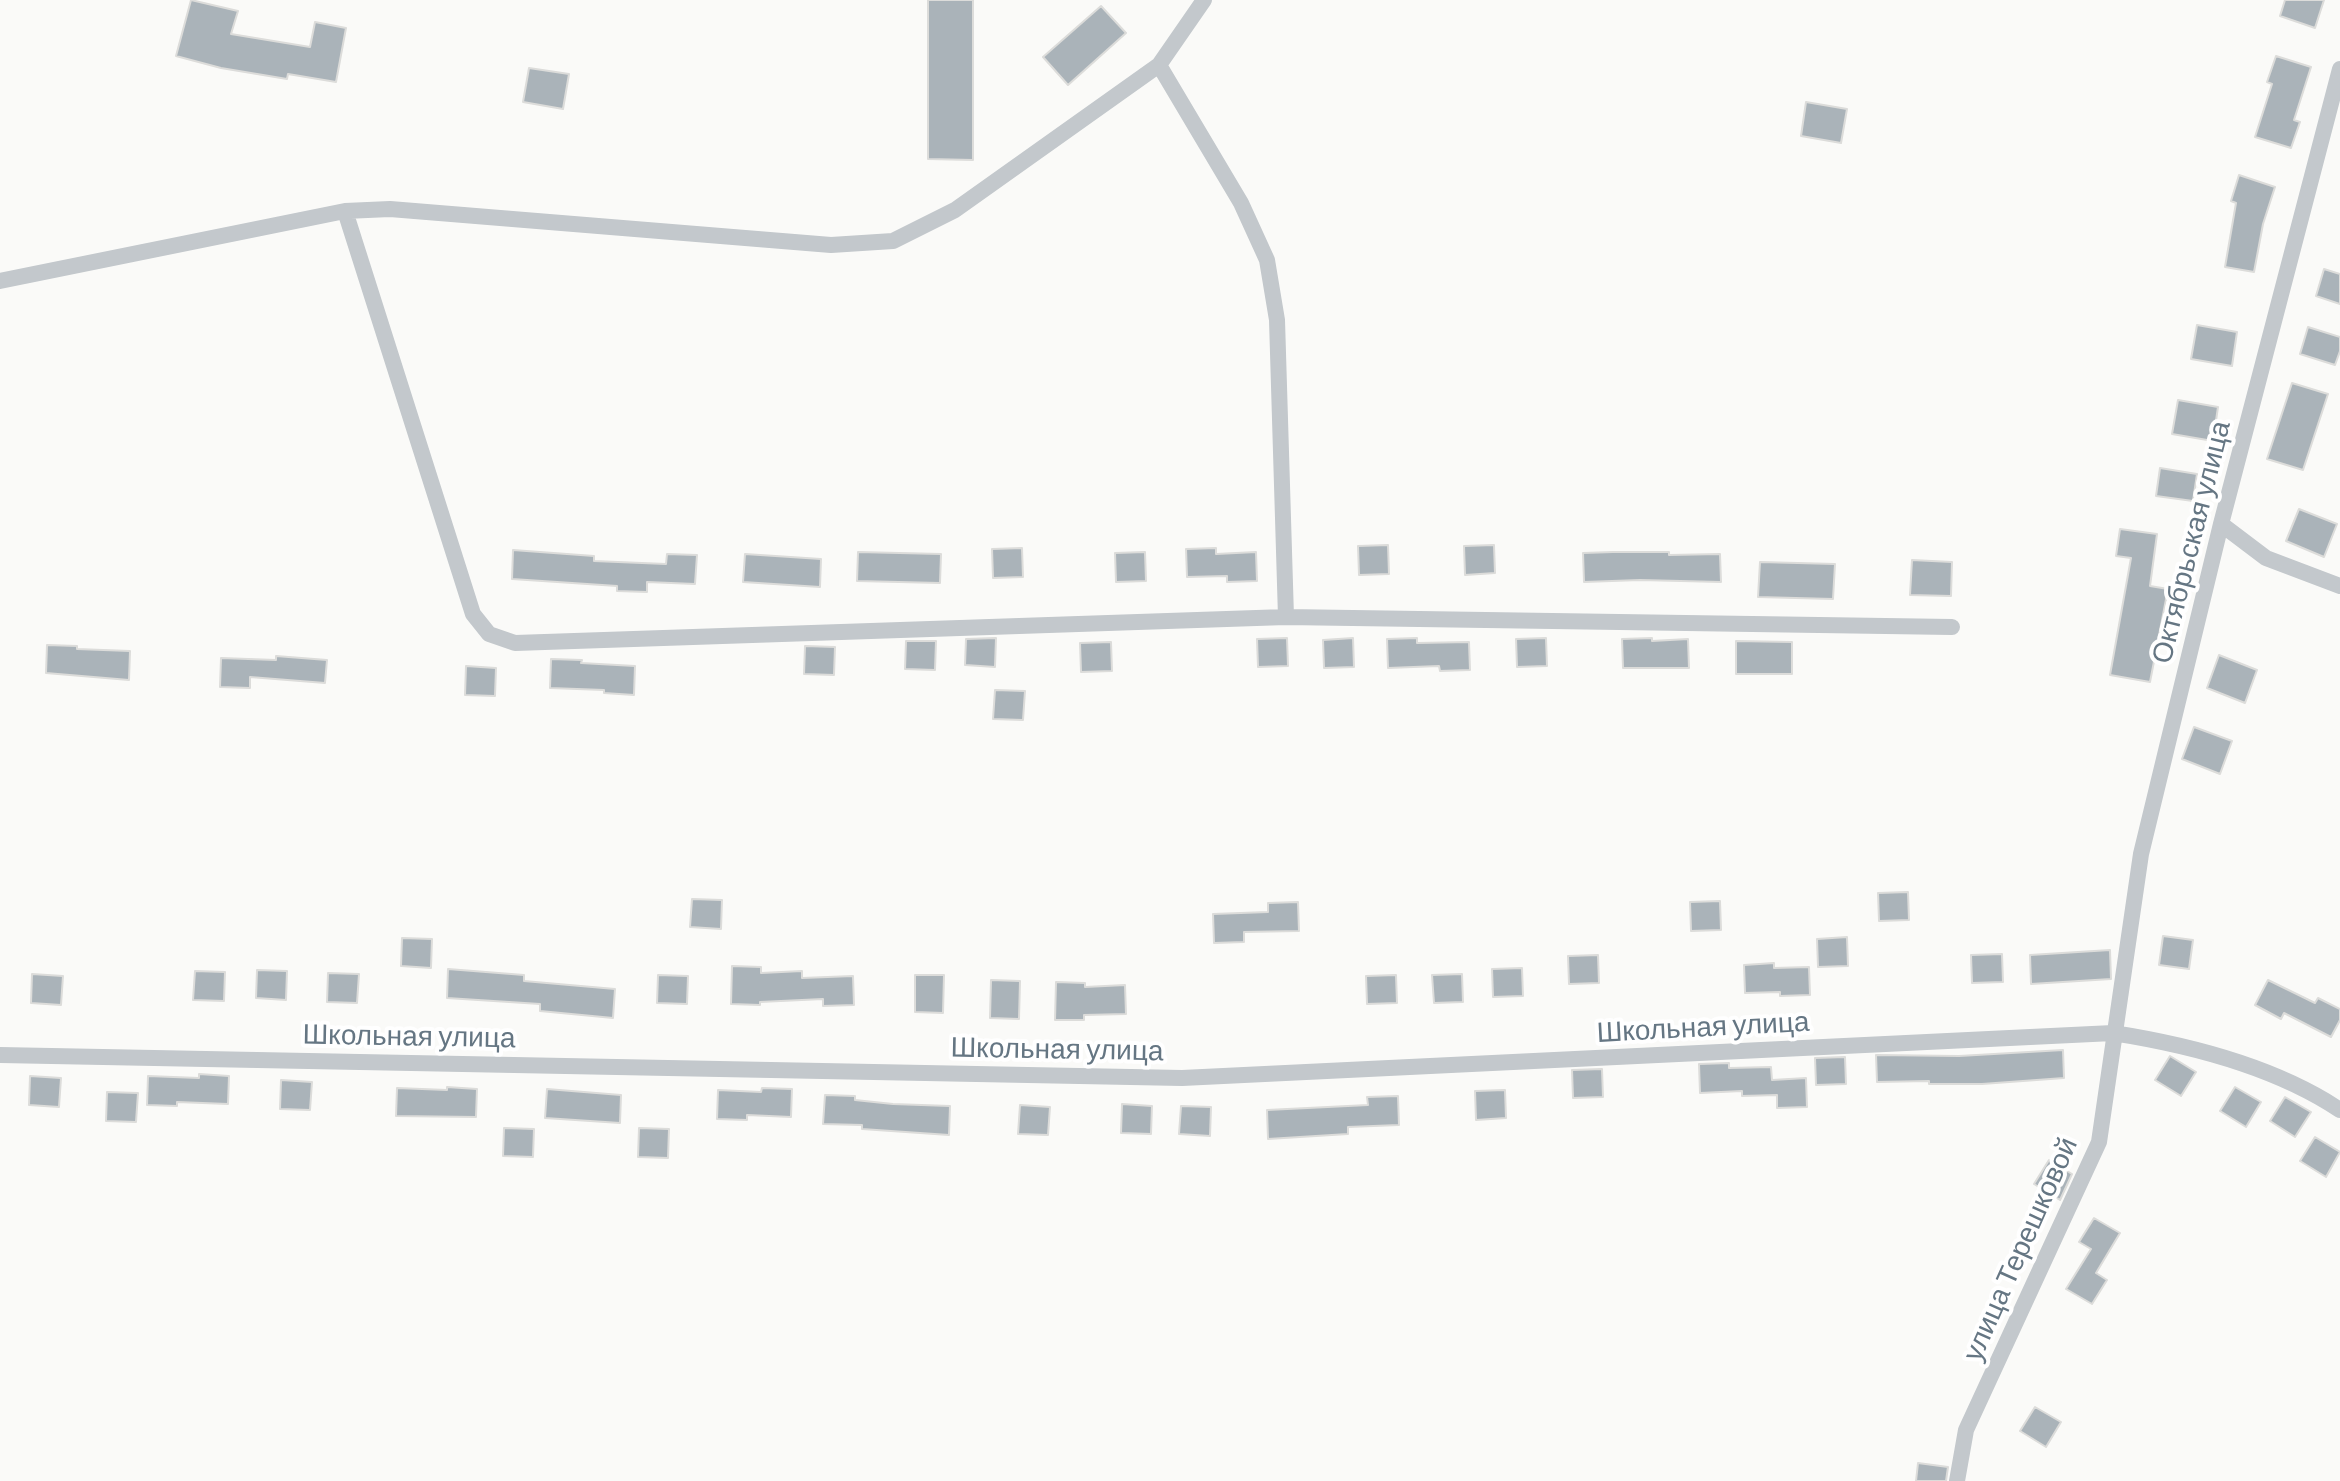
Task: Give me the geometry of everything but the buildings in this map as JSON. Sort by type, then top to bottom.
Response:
[{"type":"street","points":[[0,281],[345,211],[390,209],[831,245],[893,241],[955,210],[1159,65],[1204,0]]},
{"type":"street","points":[[1159,65],[1241,203],[1267,260],[1277,320],[1286,617]]},
{"type":"street","name":"Октябрьская улица","points":[[2113,1033],[2141,854],[2221,524],[2340,69]]},
{"type":"street","points":[[345,211],[473,614],[489,634],[515,643],[1286,617],[1952,627]]},
{"type":"street","points":[[2221,524],[2266,558],[2340,586]]},
{"type":"street","name":"Школьная улица","points":[[0,1055],[1182,1078],[2113,1033],[2164,1041],[2252,1067],[2323,1099],[2340,1110]]},
{"type":"street","name":"улица Терешковой","points":[[1957,1481],[1966,1430],[2099,1142],[2113,1033]]}]
